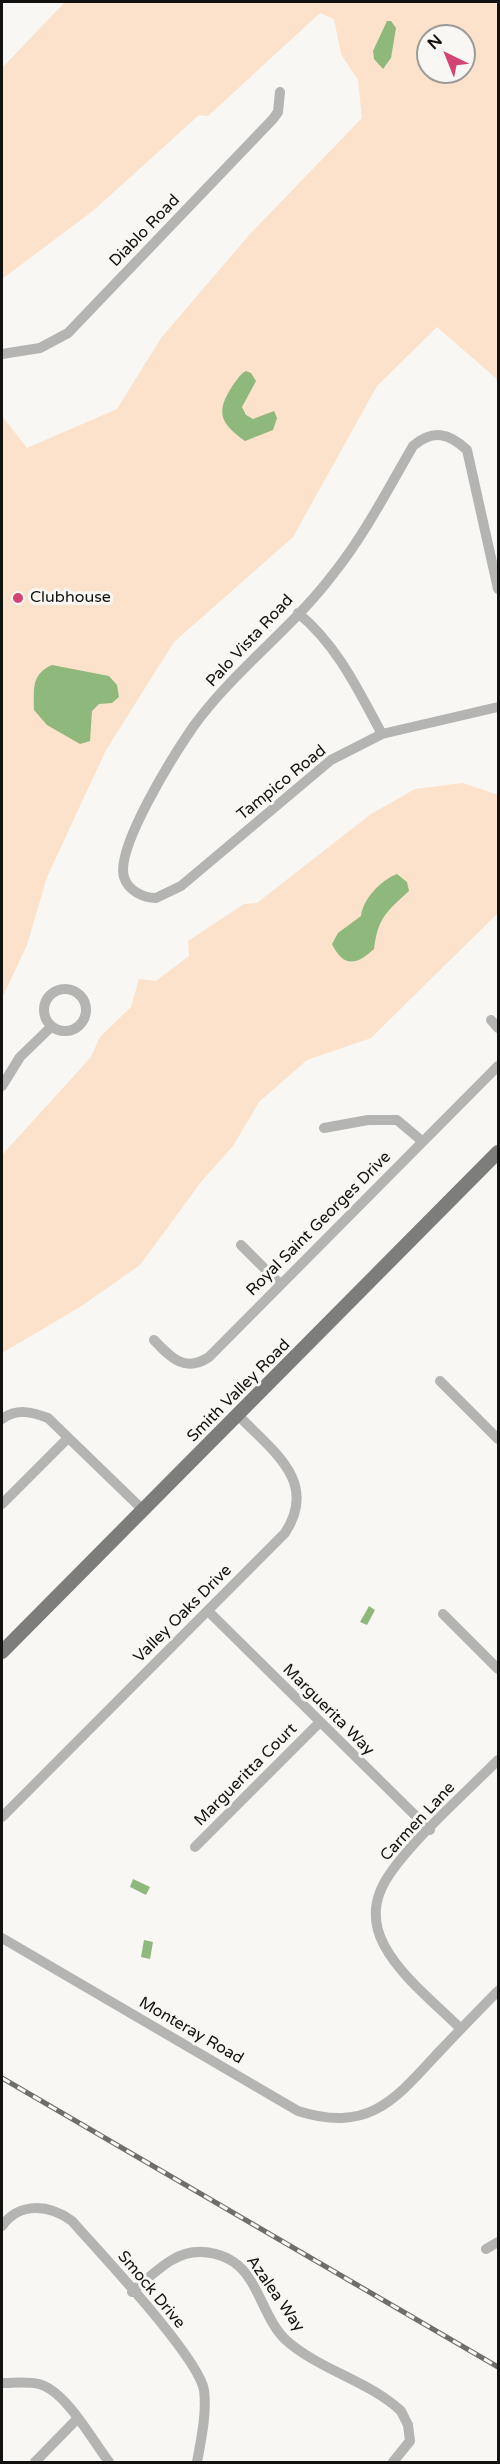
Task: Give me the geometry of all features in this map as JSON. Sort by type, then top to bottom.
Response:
[{"type":"main road","name":"Smith Valley Road","points":[[2,1652],[498,1152]]},
{"type":"street","name":"Diablo Road","points":[[2,354],[40,348],[68,333],[273,118],[278,112],[280,92]]},
{"type":"street","name":"Palo Vista Road","points":[[136,893],[124,878],[124,859],[148,800],[193,727],[244,666],[334,574],[360,536],[413,446],[423,437],[442,434],[455,438],[467,450],[498,589]]},
{"type":"street","points":[[298,613],[318,630],[346,666],[382,734]]},
{"type":"street","name":"Tampico Road","points":[[136,893],[156,898],[181,886],[331,760],[382,734],[498,707]]},
{"type":"street","points":[[63,989],[77,992],[85,1004],[85,1017],[82,1023],[70,1031],[51,1027],[43,1015],[45,1000],[63,989]]},
{"type":"street","points":[[2,1086],[20,1057],[51,1027]]},
{"type":"street","name":"Royal Saint Georges Drive","points":[[154,1340],[179,1363],[190,1365],[200,1362],[498,1066]]},
{"type":"street","points":[[324,1128],[368,1120],[397,1120],[422,1141]]},
{"type":"street","points":[[241,1245],[280,1284]]},
{"type":"street","points":[[440,1381],[498,1439]]},
{"type":"street","points":[[2,1419],[9,1414],[27,1411],[48,1418],[142,1510]]},
{"type":"street","name":"Valley Oaks Drive","points":[[2,1818],[285,1533],[297,1512],[299,1500],[294,1477],[238,1415]]},
{"type":"street","points":[[2,1504],[68,1438]]},
{"type":"street","name":"Marguerita Way","points":[[208,1611],[430,1830]]},
{"type":"street","points":[[443,1614],[498,1669]]},
{"type":"street","name":"Margueritta Court","points":[[195,1847],[319,1723]]},
{"type":"street","name":"Carmen Lane","points":[[461,2029],[396,1963],[379,1934],[375,1914],[381,1889],[389,1874],[498,1760]]},
{"type":"street","name":"Monteray Road","points":[[2,1938],[298,2111],[330,2120],[373,2110],[388,2104],[400,2095],[498,1990]]},
{"type":"street","name":"Smock Drive","points":[[2,2226],[17,2212],[29,2209],[51,2208],[62,2213],[72,2221],[182,2350],[199,2374],[204,2403],[197,2463]]},
{"type":"street","points":[[486,2249],[498,2242]]},
{"type":"street","name":"Azalea Way","points":[[132,2292],[172,2260],[183,2255],[214,2253],[229,2257],[249,2277],[272,2320],[287,2341],[401,2411],[408,2425],[410,2441],[393,2463]]},
{"type":"street","points":[[2,2383],[40,2384],[65,2401],[109,2463]]},
{"type":"street","points":[[35,2463],[77,2419]]},
{"type":"shaded area","points":[[65,2],[498,2],[498,380],[437,327],[377,386],[293,537],[174,642],[106,750],[47,877],[27,945],[2,998],[2,416],[27,448],[117,409],[161,338],[250,234],[362,118],[358,80],[341,54],[334,19],[320,13],[208,116],[199,115],[94,210],[2,279],[2,68]]},
{"type":"shaded area","points":[[387,21],[391,21],[396,28],[391,58],[383,69],[374,59],[373,51]]},
{"type":"shaded area","points":[[246,371],[251,373],[256,381],[242,407],[246,415],[253,419],[274,411],[277,418],[273,430],[245,441],[225,422],[222,410],[227,394],[240,375]]},
{"type":"shaded area","points":[[52,665],[109,676],[117,685],[119,697],[112,703],[99,704],[92,711],[90,741],[80,744],[47,725],[34,710],[34,689],[37,678],[40,673]]},
{"type":"shaded area","points":[[463,783],[498,795],[498,913],[371,1038],[307,1060],[259,1102],[233,1146],[201,1182],[140,1265],[80,1307],[2,1353],[2,1155],[91,1057],[100,1037],[131,1007],[139,979],[156,981],[189,956],[188,941],[244,904],[257,903],[371,814],[415,789]]},
{"type":"shaded area","points":[[397,874],[407,882],[409,891],[384,916],[374,949],[356,961],[345,960],[336,952],[332,944],[338,933],[361,916],[365,903],[379,885]]},
{"type":"shaded area","points":[[369,1606],[375,1610],[367,1625],[360,1622]]},
{"type":"shaded area","points":[[133,1879],[150,1887],[146,1895],[130,1887]]},
{"type":"shaded area","points":[[144,1940],[153,1942],[150,1959],[141,1957]]},
{"type":"railway","points":[[2,2078],[498,2367]]},
{"type":"place","name":"Clubhouse","points":[[18,598]]}]
